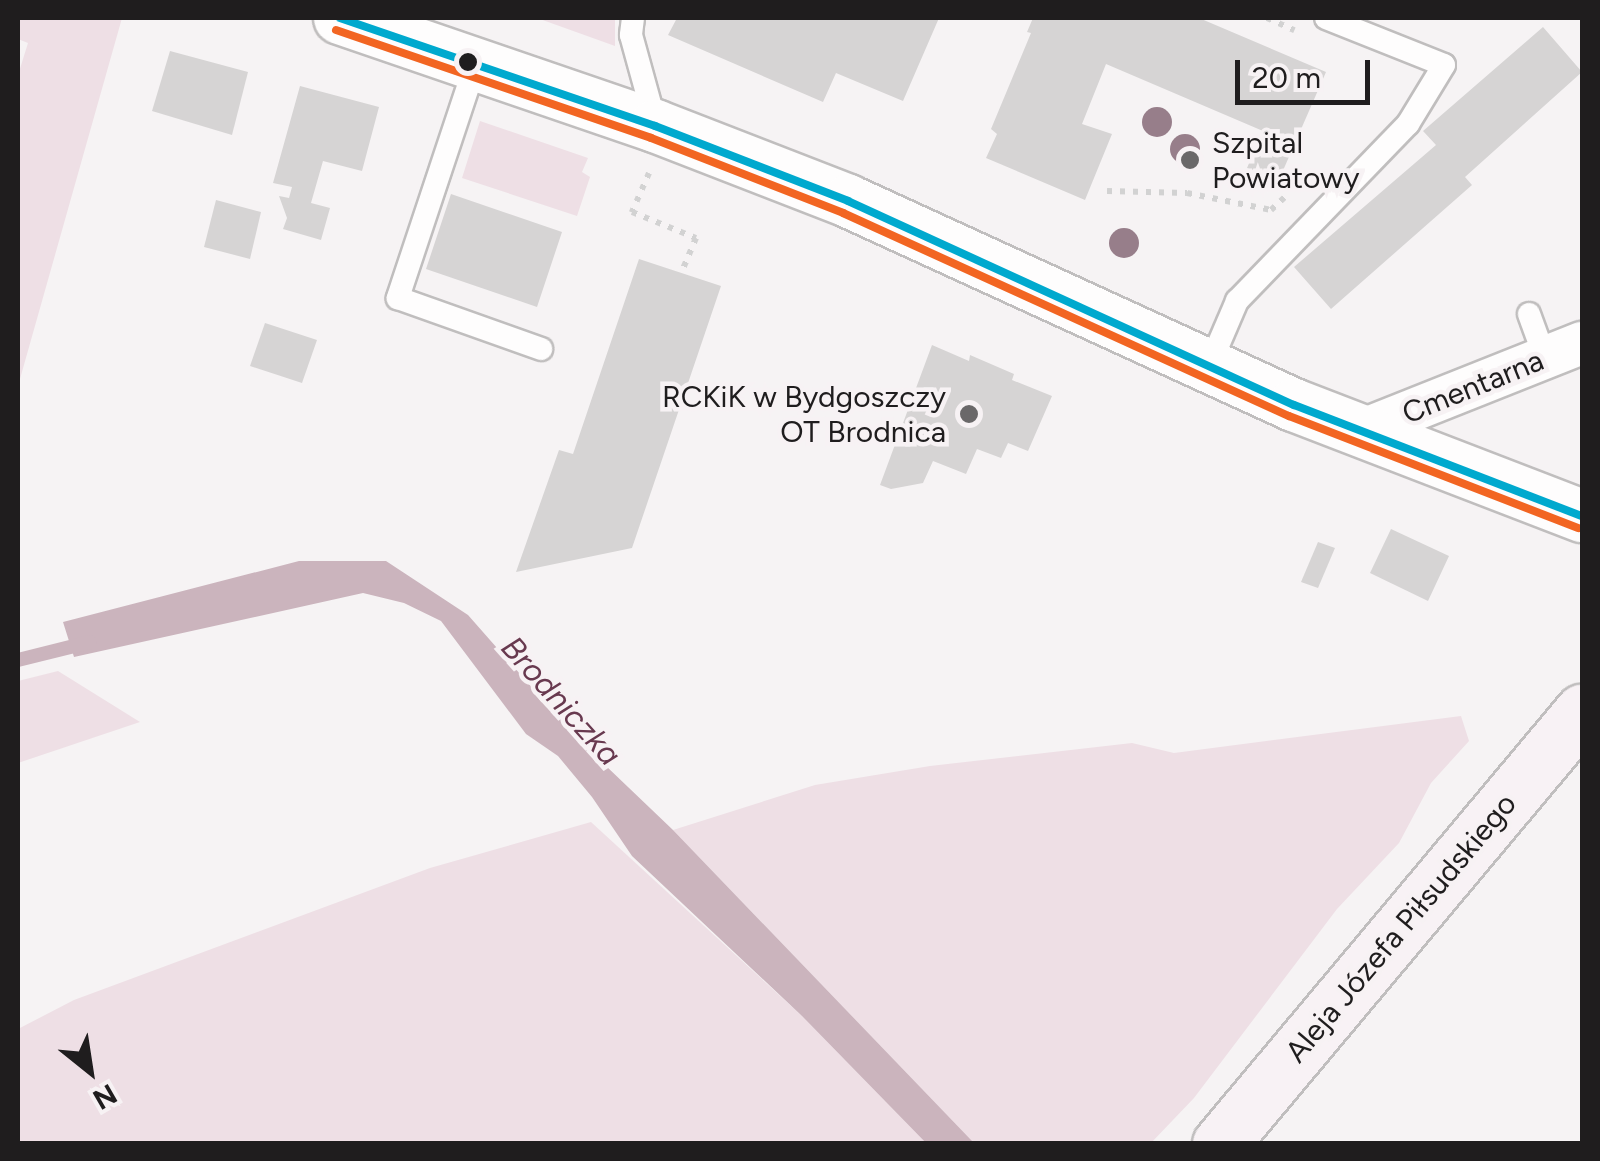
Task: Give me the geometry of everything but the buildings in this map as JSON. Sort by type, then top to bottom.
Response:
[{"type":"main road","name":"Aleja Józefa Piłsudskiego","points":[[1220,1144],[1582,712]]},
{"type":"street","points":[[340,18],[476,63],[654,146],[848,201],[1210,364],[1294,406],[1582,516]]},
{"type":"street","name":"Cmentarna","points":[[1363,430],[1564,351]]},
{"type":"lane","points":[[633,18],[631,35],[654,146]]},
{"type":"lane","points":[[1210,364],[1237,302],[1408,124],[1444,65],[1326,18]]},
{"type":"lane","points":[[476,63],[398,298],[541,349]]},
{"type":"lane","points":[[1529,314],[1564,351]]},
{"type":"path","points":[[1268,18],[1300,32]]},
{"type":"path","points":[[654,146],[632,212],[696,238],[682,273]]},
{"type":"path","points":[[1107,190],[1188,193],[1270,210],[1298,186]]},
{"type":"shaded area","points":[[18,18],[122,18],[18,386],[18,75],[28,43],[18,39]]},
{"type":"shaded area","points":[[537,18],[615,18],[615,46]]},
{"type":"shaded area","points":[[480,121],[588,158],[582,172],[590,177],[577,216],[462,178]]},
{"type":"shaded area","points":[[299,561],[386,561],[468,615],[535,691],[563,712],[583,744],[673,830],[974,1143],[926,1143],[802,1016],[632,856],[592,797],[558,756],[526,734],[441,621],[404,603],[363,593],[74,657],[63,622]]},
{"type":"shaded area","points":[[58,671],[140,722],[18,763],[18,681]]},
{"type":"shaded area","points":[[1461,716],[1469,741],[1431,783],[1399,843],[1337,909],[1194,1098],[1151,1143],[974,1143],[673,830],[815,785],[930,766],[1132,743],[1174,753]]},
{"type":"shaded area","points":[[591,822],[802,1016],[926,1143],[18,1144],[18,1029],[74,1000],[430,868]]},
{"type":"waterway","name":"Brodniczka","points":[[18,660],[90,642]]},
{"type":"transit line","points":[[340,18],[655,126],[848,201],[1294,405],[1582,516]]},
{"type":"transit line","points":[[336,30],[651,138],[843,213],[1289,416],[1578,528]]},
{"type":"place","name":"Szpital Powiatowy","points":[[1190,160]]},
{"type":"place","name":"RCKiK w Bydgoszczy OT Brodnica","points":[[969,414]]}]
